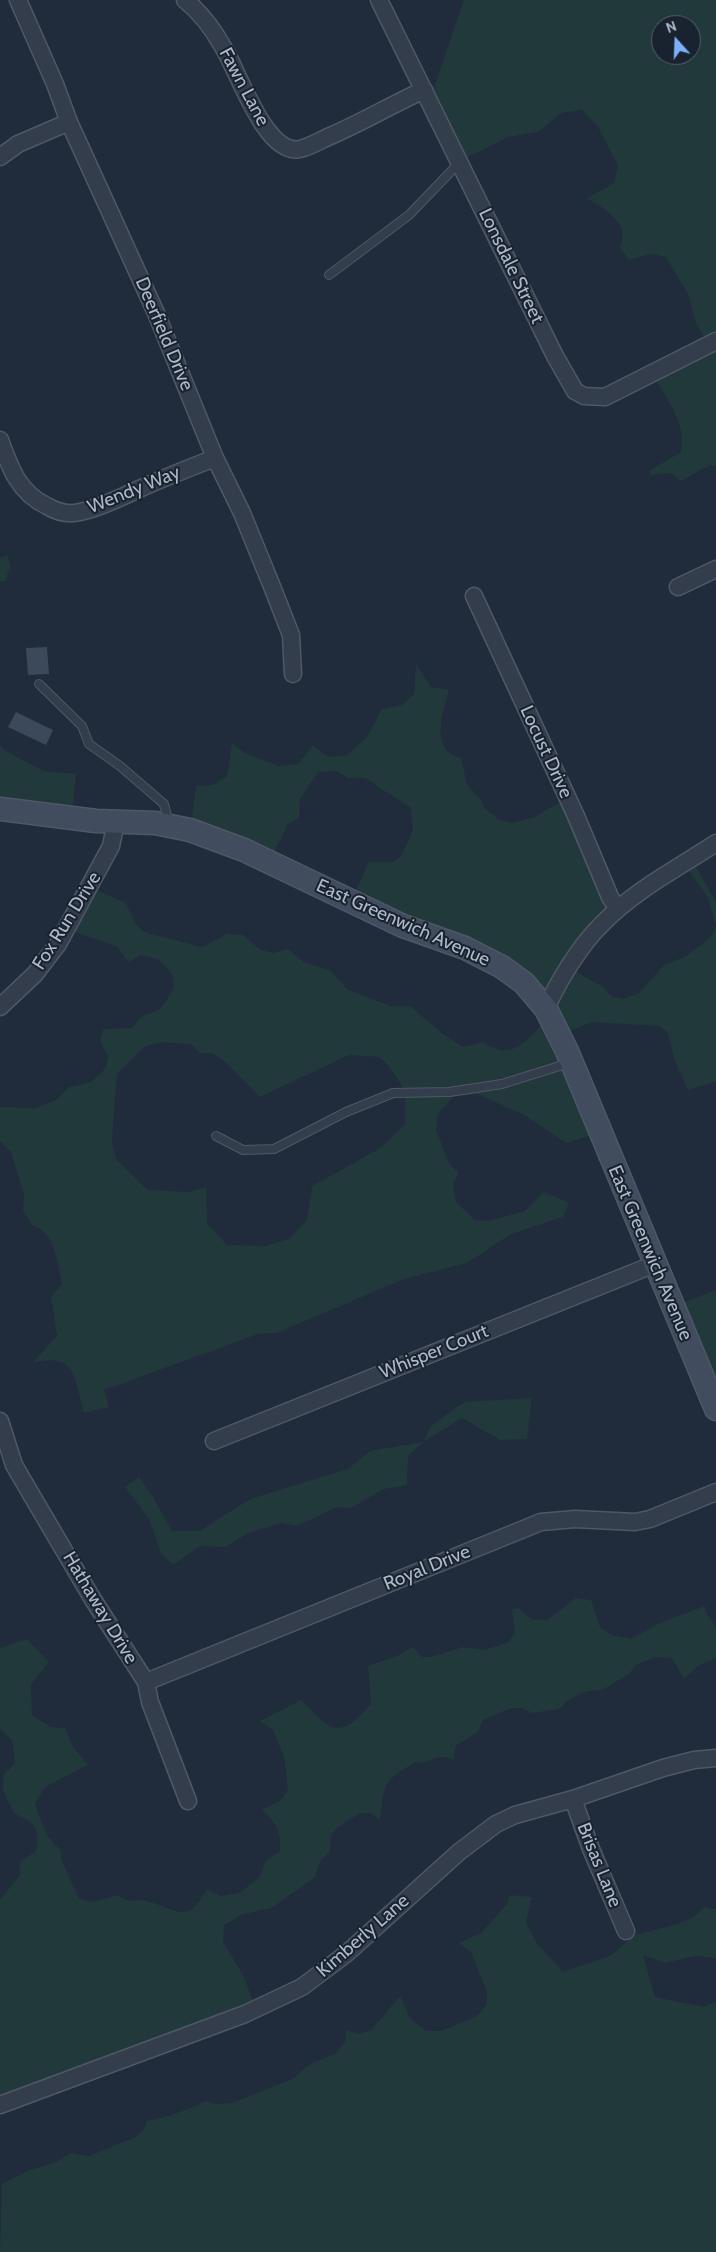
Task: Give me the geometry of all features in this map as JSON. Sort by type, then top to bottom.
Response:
[{"type":"street","name":"Deerfield Drive","points":[[18,0],[55,84],[69,122],[156,313],[215,458],[242,513],[291,634],[293,674]]},
{"type":"street","name":"Fawn Lane","points":[[185,0],[198,10],[224,48],[264,125],[274,140],[286,147],[298,149],[320,140],[356,125],[424,90]]},
{"type":"street","name":"Lonsdale Street","points":[[379,0],[555,356],[575,390],[584,396],[605,397],[716,341]]},
{"type":"street","points":[[0,157],[18,144],[69,122]]},
{"type":"street","name":"Wendy Way","points":[[0,440],[11,471],[23,489],[37,502],[55,510],[68,513],[93,508],[215,458]]},
{"type":"street","points":[[678,587],[716,569]]},
{"type":"street","name":"Locust Drive","points":[[474,596],[576,816],[610,897],[618,910]]},
{"type":"street","name":"East Greenwich Avenue","points":[[0,809],[116,822],[155,823],[190,830],[244,850],[403,926],[465,948],[502,967],[524,983],[546,1009],[571,1062],[716,1409]]},
{"type":"street","name":"Fox Run Drive","points":[[0,1008],[35,974],[58,944],[110,846],[116,822]]},
{"type":"street","points":[[546,1009],[555,989],[571,964],[602,924],[671,871],[716,843]]},
{"type":"street","name":"Whisper Court","points":[[214,1441],[655,1264]]},
{"type":"street","name":"Hathaway Drive","points":[[0,1421],[14,1464],[24,1484],[92,1598],[146,1682],[150,1702],[188,1801]]},
{"type":"street","name":"Royal Drive","points":[[146,1682],[541,1522],[576,1519],[635,1522],[650,1519],[716,1492]]},
{"type":"street","name":"Kimberly Lane","points":[[0,2105],[245,2014],[302,1987],[346,1954],[459,1852],[488,1829],[515,1815],[573,1799],[663,1768],[694,1760],[716,1758]]},
{"type":"street","name":"Brisas Lane","points":[[573,1799],[591,1849],[626,1931]]},
{"type":"lane","points":[[329,275],[410,215],[459,163]]},
{"type":"lane","points":[[39,684],[82,726],[89,744],[120,766],[164,804],[169,826]]},
{"type":"lane","points":[[216,1136],[243,1150],[274,1149],[346,1112],[393,1093],[449,1092],[502,1084],[571,1062]]},
{"type":"green space","points":[[464,0],[716,0],[716,466],[710,465],[680,481],[672,473],[652,475],[649,471],[681,452],[682,442],[679,423],[655,379],[707,342],[696,323],[688,294],[666,257],[651,254],[629,260],[620,248],[622,229],[617,220],[607,211],[586,199],[614,183],[618,166],[597,125],[582,110],[561,113],[538,132],[508,137],[460,161],[429,102]]},
{"type":"green space","points":[[7,555],[11,565],[5,581],[0,581],[0,558]]},
{"type":"green space","points":[[416,664],[431,687],[449,690],[441,729],[445,747],[451,754],[461,758],[467,784],[481,800],[484,807],[499,820],[514,823],[537,816],[566,798],[616,905],[569,968],[602,986],[612,997],[623,999],[639,993],[664,965],[684,957],[702,944],[712,935],[716,927],[716,1082],[688,1090],[674,1059],[668,1033],[659,1026],[592,1022],[559,1035],[598,1133],[567,1143],[522,1114],[477,1094],[453,1097],[438,1114],[436,1130],[449,1163],[459,1173],[453,1183],[456,1202],[475,1220],[489,1221],[525,1211],[544,1192],[569,1203],[563,1217],[511,1234],[467,1263],[404,1279],[277,1333],[258,1334],[104,1390],[109,1407],[84,1413],[75,1379],[66,1365],[58,1361],[47,1360],[32,1363],[57,1336],[51,1297],[62,1284],[57,1258],[51,1241],[40,1228],[32,1225],[23,1210],[24,1195],[11,1152],[0,1141],[0,1107],[36,1108],[56,1100],[69,1087],[90,1083],[106,1068],[108,1056],[100,1041],[103,1029],[132,1028],[141,1017],[161,1009],[174,988],[172,974],[158,959],[140,955],[129,962],[116,946],[72,931],[91,888],[126,903],[135,923],[144,932],[202,947],[227,934],[243,935],[261,950],[273,953],[288,949],[304,962],[331,971],[348,990],[391,1006],[410,1006],[443,1034],[463,1047],[483,1042],[494,1048],[512,1049],[526,1040],[548,1018],[522,981],[351,900],[369,862],[393,862],[401,856],[413,830],[411,808],[365,778],[348,778],[336,771],[318,772],[300,799],[299,818],[288,824],[270,861],[190,833],[196,786],[213,785],[227,776],[232,743],[243,752],[279,766],[298,764],[313,745],[328,757],[347,755],[367,737],[382,709],[402,705],[414,694]],"holes":[[[161,1042],[191,1044],[200,1053],[212,1053],[225,1062],[260,1097],[349,1055],[380,1057],[394,1073],[402,1087],[405,1102],[405,1124],[381,1148],[312,1186],[307,1220],[289,1239],[265,1246],[227,1245],[207,1223],[206,1187],[189,1192],[148,1190],[116,1159],[112,1142],[117,1074],[144,1047]]]},
{"type":"green space","points":[[0,745],[4,750],[44,771],[76,774],[72,811],[0,810]]},
{"type":"green space","points":[[693,862],[716,902],[716,925],[708,898],[686,867]]},
{"type":"green space","points":[[716,1290],[716,1384],[682,1303]]},
{"type":"green space","points":[[532,1398],[527,1439],[500,1440],[462,1418],[423,1442],[431,1426],[464,1402]]},
{"type":"green space","points":[[423,1442],[408,1456],[407,1485],[384,1489],[351,1508],[337,1507],[297,1526],[281,1523],[248,1533],[226,1547],[200,1546],[173,1565],[161,1553],[149,1519],[125,1487],[139,1477],[153,1497],[172,1531],[200,1531],[250,1499],[348,1469],[370,1451]]},
{"type":"green space","points":[[576,1598],[591,1600],[600,1627],[611,1635],[631,1639],[658,1624],[705,1606],[705,1611],[716,1627],[716,1658],[697,1667],[684,1679],[672,1658],[656,1657],[636,1665],[629,1674],[602,1690],[587,1691],[568,1700],[559,1709],[532,1713],[520,1708],[514,1708],[483,1720],[477,1733],[456,1745],[454,1759],[440,1757],[424,1763],[415,1762],[396,1775],[385,1790],[380,1820],[370,1813],[360,1813],[338,1827],[331,1835],[330,1852],[320,1861],[315,1877],[272,1908],[240,1915],[224,1926],[223,1942],[243,1975],[254,2004],[170,2037],[0,2096],[0,1900],[20,1875],[20,1862],[36,1851],[37,1831],[27,1820],[14,1814],[3,1790],[4,1774],[15,1763],[12,1740],[0,1729],[0,1648],[27,1639],[49,1662],[31,1684],[32,1715],[50,1727],[65,1728],[74,1748],[88,1765],[45,1787],[35,1803],[47,1834],[61,1850],[61,1859],[79,1899],[94,1902],[117,1895],[128,1901],[142,1900],[180,1912],[193,1908],[207,1889],[220,1896],[239,1893],[259,1878],[266,1861],[280,1851],[280,1838],[277,1828],[262,1809],[279,1802],[288,1790],[284,1757],[273,1730],[260,1721],[301,1700],[328,1725],[335,1728],[343,1727],[360,1716],[371,1704],[368,1666],[397,1656],[413,1647],[422,1657],[431,1657],[463,1647],[484,1650],[507,1643],[515,1633],[512,1609],[518,1608],[531,1619],[547,1620]]},
{"type":"green space","points":[[510,1895],[532,1897],[526,1922],[536,1942],[563,1972],[610,1956],[635,1935],[678,1924],[694,1917],[704,1907],[716,1909],[716,1958],[696,1956],[664,1963],[643,1955],[655,1997],[704,2007],[716,2002],[716,2252],[0,2252],[2,2184],[27,2171],[56,2162],[71,2153],[89,2156],[136,2137],[143,2130],[147,2121],[172,2115],[207,2101],[215,2104],[232,2103],[292,2079],[310,2064],[336,2053],[345,2042],[346,2030],[358,2034],[371,2030],[400,1996],[410,2018],[426,2031],[441,2031],[477,2016],[487,2004],[487,1992],[471,1952],[458,1943],[481,1933],[507,1904]]},
{"type":"building","points":[[47,647],[49,674],[28,675],[26,648]]},
{"type":"building","points":[[16,712],[53,730],[46,745],[8,727]]}]
